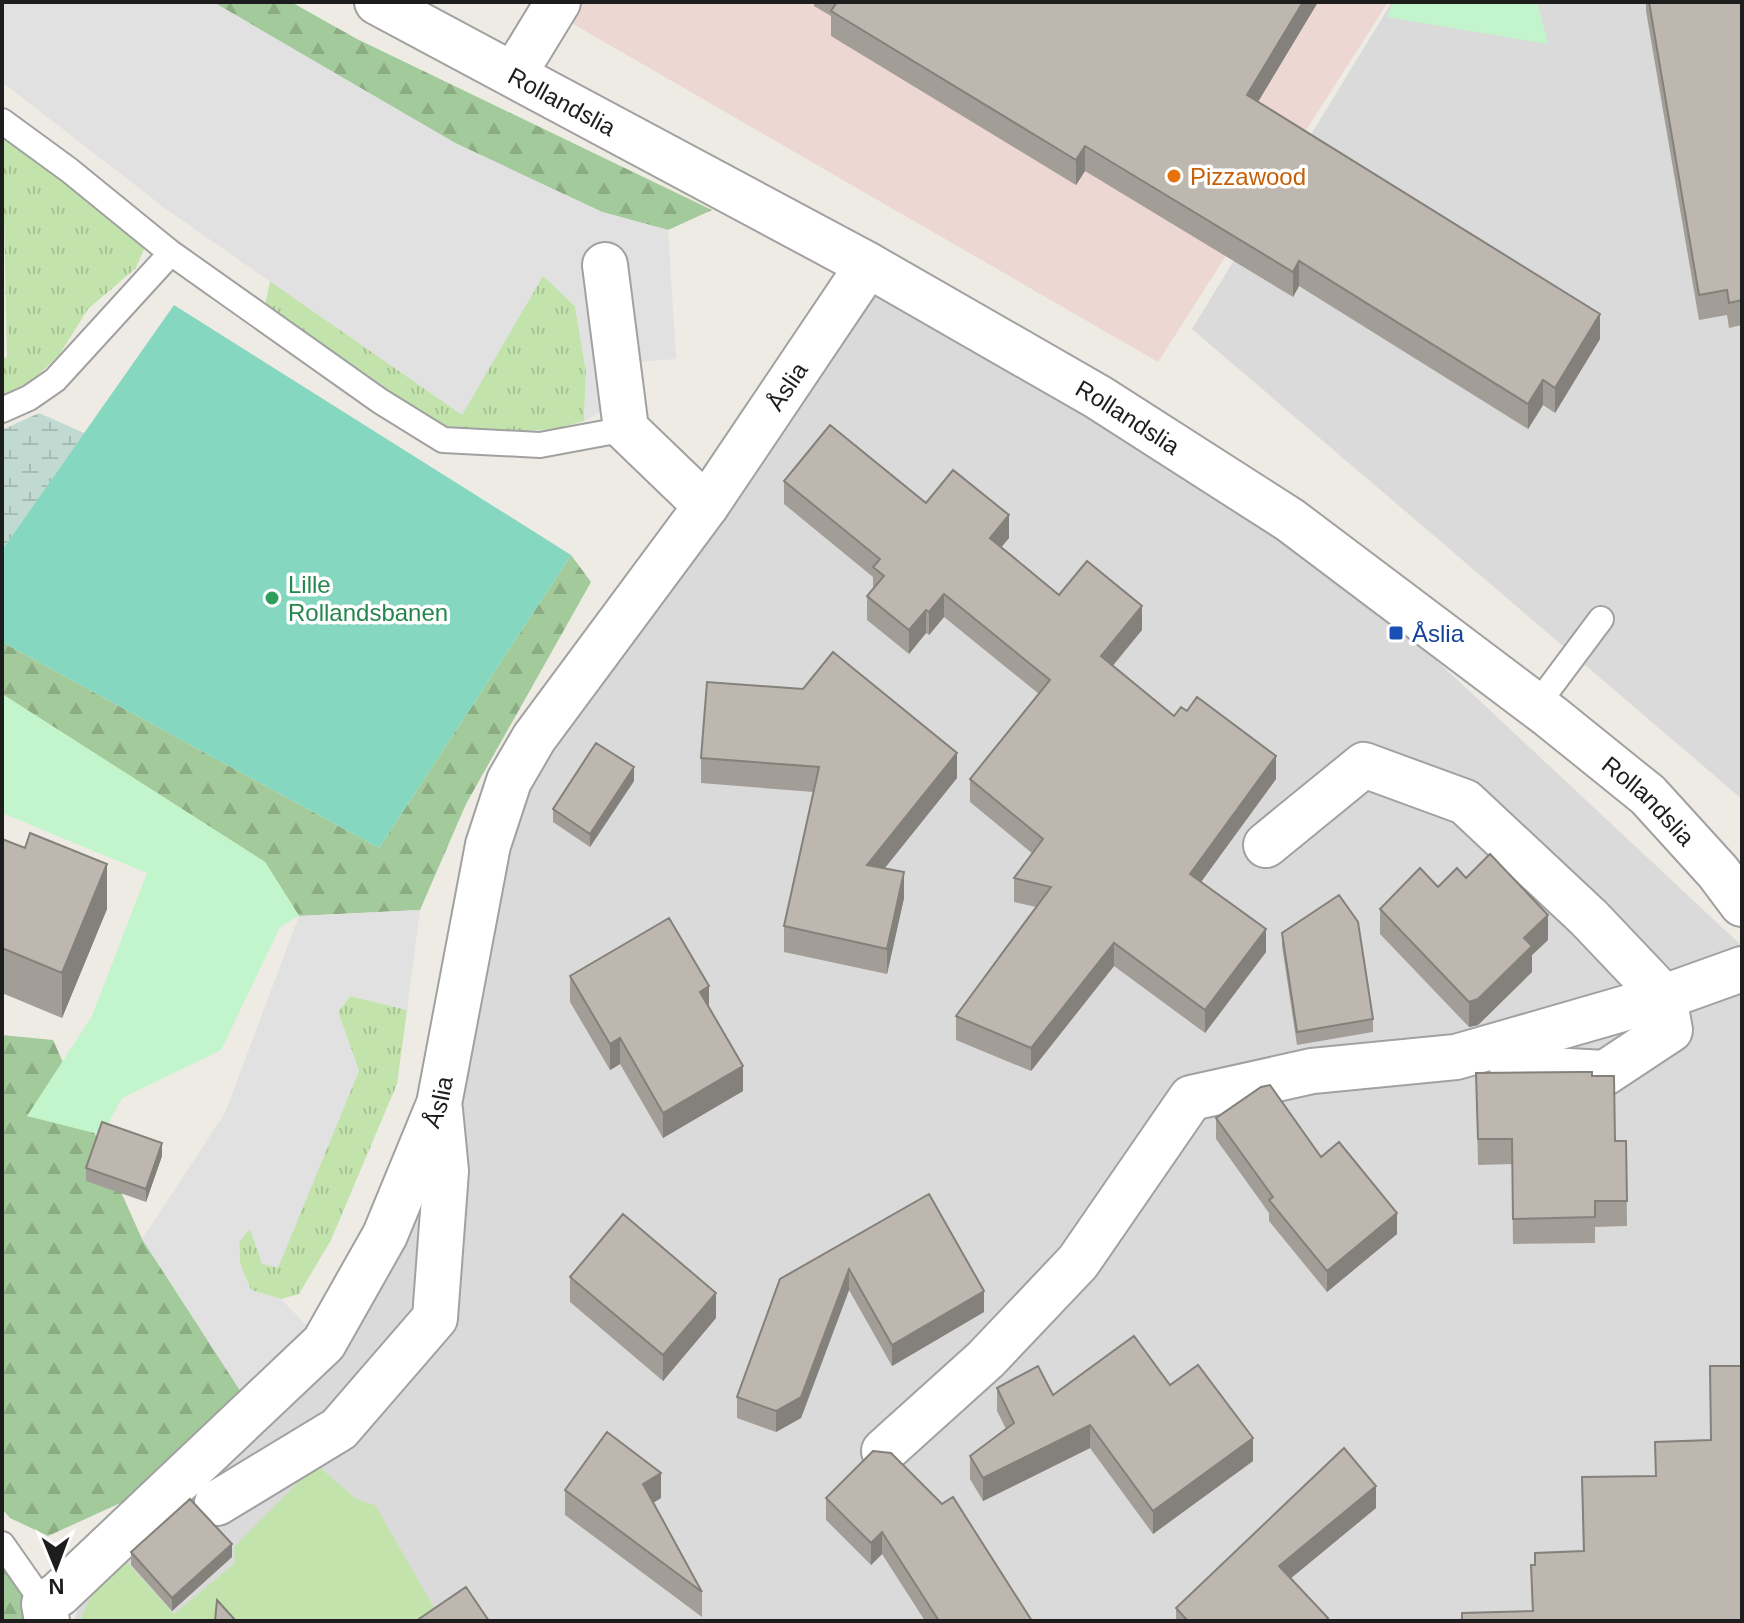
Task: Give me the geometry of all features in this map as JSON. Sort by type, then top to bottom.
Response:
[{"type":"street","points":[[377,2],[514,74]]},
{"type":"street","name":"Rollandslia","points":[[558,2],[514,74],[868,265],[1098,397],[1290,520],[1648,795],[1718,872],[1742,904]]},
{"type":"street","points":[[605,265],[626,429],[706,506]]},
{"type":"street","name":"Åslia","points":[[46,1613],[59,1594],[324,1343],[385,1235],[439,1104],[488,845],[509,781],[534,738],[706,506],[868,265]]},
{"type":"street","points":[[1266,845],[1364,765],[1465,802],[1589,918],[1664,997],[1670,1030],[1605,1073],[1512,1068]]},
{"type":"street","points":[[884,1451],[986,1359],[1078,1262],[1191,1098],[1312,1071],[1456,1057],[1664,997],[1742,969]]},
{"type":"street","points":[[217,1503],[339,1429],[435,1318],[446,1171],[439,1104]]},
{"type":"lane","points":[[2,121],[69,170],[171,253],[380,401],[443,440],[540,445],[626,429]]},
{"type":"lane","points":[[2,410],[29,398],[55,380],[171,253]]},
{"type":"lane","points":[[1536,706],[1601,619]]},
{"type":"lane","points":[[2,1544],[46,1613]]},
{"type":"shaded area","points":[[2,2],[213,2],[455,143],[602,212],[668,230],[676,359],[639,362],[637,392],[584,421],[586,371],[575,306],[543,276],[462,415],[166,209],[2,82]]},
{"type":"shaded area","points":[[535,2],[1388,2],[1158,362]]},
{"type":"shaded area","points":[[1392,2],[1742,2],[1742,799],[1192,329]]},
{"type":"shaded area","points":[[868,265],[1374,602],[1742,946],[1742,1621],[74,1621],[82,1596],[386,1235],[488,845]]},
{"type":"shaded area","points":[[420,910],[407,1010],[350,996],[338,1011],[359,1071],[278,1268],[262,1264],[250,1229],[239,1242],[240,1264],[251,1290],[281,1299],[324,1343],[253,1410],[142,1239],[225,1113],[299,916]]},
{"type":"green space","points":[[213,2],[291,2],[357,39],[712,210],[668,230],[602,212],[455,143]]},
{"type":"green space","points":[[1393,2],[1537,2],[1548,44],[1387,17]]},
{"type":"green space","points":[[2,129],[147,242],[136,268],[88,309],[59,355],[36,377],[2,398],[2,358],[7,357]]},
{"type":"green space","points":[[543,275],[575,306],[586,371],[584,421],[556,429],[477,437],[440,425],[402,404],[264,310],[270,281],[462,414]]},
{"type":"green space","name":"Lille Rollandsbanen","points":[[174,305],[571,555],[379,848],[2,642],[2,550]]},
{"type":"green space","points":[[39,413],[84,433],[2,550],[2,430]]},
{"type":"green space","points":[[571,555],[591,582],[466,804],[420,910],[299,916],[265,862],[2,694],[2,642],[379,848]]},
{"type":"green space","points":[[2,694],[265,862],[299,916],[280,927],[221,1050],[122,1098],[102,1135],[27,1116],[92,1016],[147,873],[2,813]]},
{"type":"green space","points":[[350,996],[407,1010],[397,1084],[331,1240],[299,1294],[281,1299],[251,1290],[240,1264],[239,1242],[359,1071],[338,1012]]},
{"type":"green space","points":[[2,1035],[53,1040],[142,1239],[243,1395],[151,1489],[48,1536],[10,1518],[2,1509]]},
{"type":"green space","points":[[316,1464],[356,1499],[375,1505],[436,1611],[420,1621],[81,1621],[93,1595],[126,1561],[174,1614],[235,1563],[234,1547]]},
{"type":"green space","points":[[2,1544],[47,1621],[2,1621]]},
{"type":"building","points":[[837,2],[1303,2],[1247,95],[1600,314],[1555,388],[1543,380],[1528,404],[1299,261],[1293,272],[1085,146],[1076,160],[831,11]]},
{"type":"building","points":[[1649,2],[1742,2],[1742,300],[1729,303],[1727,290],[1699,295]]},
{"type":"building","points":[[830,425],[926,503],[953,470],[1009,515],[990,538],[1059,595],[1087,561],[1142,606],[1101,656],[1174,716],[1181,707],[1187,711],[1197,697],[1276,756],[1190,874],[1266,929],[1205,1010],[1114,943],[1031,1048],[956,1016],[1051,887],[1014,878],[1043,839],[970,779],[1050,680],[944,594],[909,630],[867,596],[884,576],[873,567],[880,559],[784,481]]},
{"type":"building","points":[[833,652],[957,753],[867,865],[904,872],[887,949],[784,926],[819,767],[701,758],[707,682],[803,689]]},
{"type":"building","points":[[596,743],[634,767],[590,834],[553,809]]},
{"type":"building","points":[[30,833],[107,864],[62,973],[2,948],[2,839],[25,848]]},
{"type":"building","points":[[1490,854],[1548,915],[1524,938],[1532,946],[1478,999],[1469,1002],[1380,909],[1420,868],[1438,887],[1457,868],[1466,878]]},
{"type":"building","points":[[1339,895],[1358,922],[1373,1019],[1297,1032],[1282,933]]},
{"type":"building","points":[[669,918],[709,986],[700,992],[743,1066],[663,1113],[620,1038],[610,1044],[570,976]]},
{"type":"building","points":[[1592,1072],[1592,1076],[1614,1076],[1615,1141],[1626,1141],[1627,1201],[1595,1201],[1595,1217],[1513,1219],[1512,1139],[1478,1139],[1476,1073]]},
{"type":"building","points":[[1270,1085],[1321,1157],[1339,1142],[1397,1213],[1327,1271],[1269,1200],[1273,1197],[1216,1118],[1261,1087]]},
{"type":"building","points":[[102,1122],[162,1143],[146,1189],[86,1168]]},
{"type":"building","points":[[929,1194],[984,1291],[892,1345],[849,1269],[801,1397],[776,1411],[737,1397],[780,1279]]},
{"type":"building","points":[[623,1214],[716,1293],[663,1355],[570,1277]]},
{"type":"building","points":[[1134,1336],[1170,1385],[1198,1365],[1253,1438],[1153,1511],[1090,1425],[983,1478],[970,1456],[1014,1423],[997,1388],[1038,1366],[1053,1395]]},
{"type":"building","points":[[1710,1366],[1742,1366],[1742,1621],[1462,1621],[1462,1613],[1533,1611],[1531,1565],[1535,1565],[1535,1553],[1584,1551],[1582,1477],[1656,1476],[1655,1442],[1711,1440]]},
{"type":"building","points":[[607,1432],[661,1473],[643,1484],[702,1592],[565,1490]]},
{"type":"building","points":[[1344,1448],[1376,1486],[1279,1566],[1328,1618],[1325,1621],[1188,1621],[1176,1608]]},
{"type":"building","points":[[873,1451],[891,1453],[942,1504],[953,1497],[1032,1621],[939,1621],[882,1532],[871,1543],[826,1498]]},
{"type":"building","points":[[190,1499],[232,1544],[172,1598],[131,1552]]},
{"type":"building","points":[[466,1587],[489,1621],[416,1621]]},
{"type":"building","points":[[217,1600],[236,1621],[215,1621]]},
{"type":"place","name":"Pizzawood","points":[[1174,176]]},
{"type":"place","name":"Lille Rollandsbanen","points":[[272,598]]},
{"type":"place","name":"Åslia","points":[[1396,633]]}]
